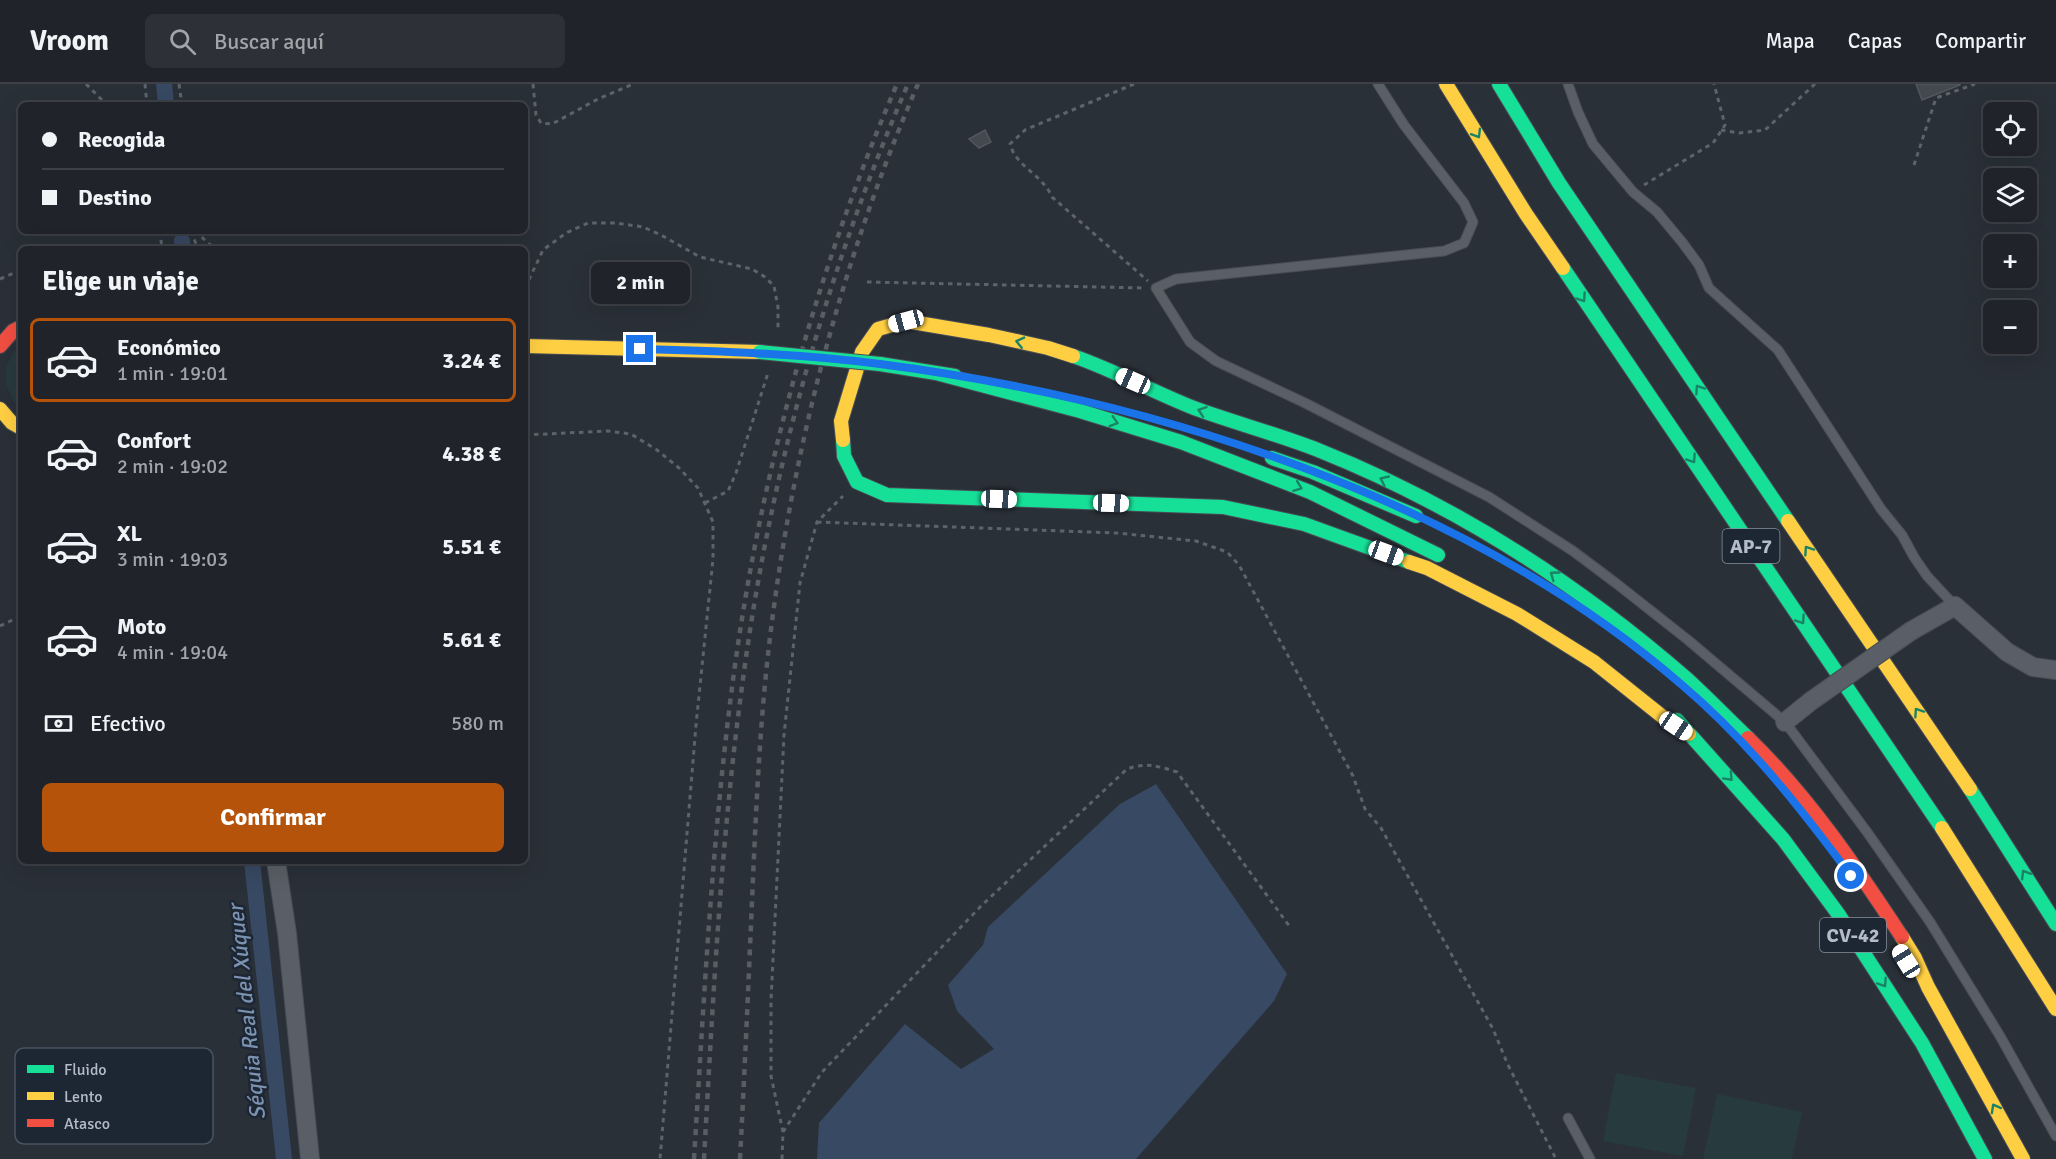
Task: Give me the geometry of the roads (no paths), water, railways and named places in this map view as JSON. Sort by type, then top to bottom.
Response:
[{"type":"main road","name":"AP-7","points":[[1446,84],[1526,214],[1963,858],[2056,1009]]},
{"type":"main road","name":"AP-7","points":[[1499,84],[1559,183],[1996,827],[2056,924]]},
{"type":"main road","points":[[1689,734],[1663,717],[1594,662],[1517,614],[1427,568],[1304,524],[1223,507],[887,495],[857,482],[844,456],[841,422],[862,352],[878,329],[906,321],[1048,348],[1093,363],[1192,408],[1318,450],[1445,508],[1538,564],[1613,618],[1687,679],[1761,752],[1814,813],[1864,882],[1915,958],[1928,987]]},
{"type":"main road","points":[[0,345],[18,328]]},
{"type":"main road","points":[[528,346],[759,352],[880,364],[1083,400],[1151,418]]},
{"type":"main road","points":[[936,373],[1080,411],[1181,442],[1310,492],[1452,563]]},
{"type":"main road","points":[[0,409],[18,426]]},
{"type":"main road","points":[[1260,454],[1314,472],[1429,522]]},
{"type":"main road","name":"CV-42","points":[[1522,571],[1609,627],[1683,685],[1757,758],[1808,818],[1865,895],[1906,961],[1928,987],[2023,1159]]},
{"type":"main road","name":"CV-42","points":[[1481,580],[1521,603],[1597,654],[1668,709],[1752,801],[1839,915],[1922,1043],[1985,1159]]},
{"type":"street","points":[[1785,722],[1811,700],[1911,631],[1955,606],[2007,652],[2033,668],[2056,670]]},
{"type":"street","points":[[276,864],[287,933],[310,1159]]},
{"type":"lane","points":[[1378,84],[1404,125],[1464,203],[1473,222],[1464,243],[1444,251],[1176,279],[1156,288],[1190,342],[1215,361],[1305,403],[1489,497],[1572,551],[1617,584],[1785,722],[1924,914],[2000,1036],[2056,1136]]},
{"type":"lane","points":[[1568,84],[1593,144],[1633,192],[1657,212],[1682,242],[1700,265],[1709,288],[1778,350],[1927,576],[1955,606]]},
{"type":"lane","points":[[1568,1118],[1590,1159]]},
{"type":"water","points":[[1156,784],[1287,974],[1274,1001],[1136,1159],[817,1159],[819,1123],[905,1024],[961,1069],[994,1049],[957,1011],[948,985],[983,945],[988,927],[1120,804]]},
{"type":"waterway","name":"Séquia Real del Xúquer","points":[[164,84],[166,102]]},
{"type":"waterway","name":"Séquia Real del Xúquer","points":[[182,241],[183,246]]},
{"type":"waterway","name":"Séquia Real del Xúquer","points":[[252,864],[284,1159]]},
{"type":"railway","points":[[694,1159],[719,799],[744,604],[775,451],[817,301],[841,228],[897,84]]},
{"type":"railway","points":[[704,1159],[729,799],[754,603],[785,451],[805,376],[851,228],[908,84]]},
{"type":"railway","points":[[740,1159],[760,746],[765,680],[783,546],[810,411],[846,278],[892,148],[918,84]]}]
